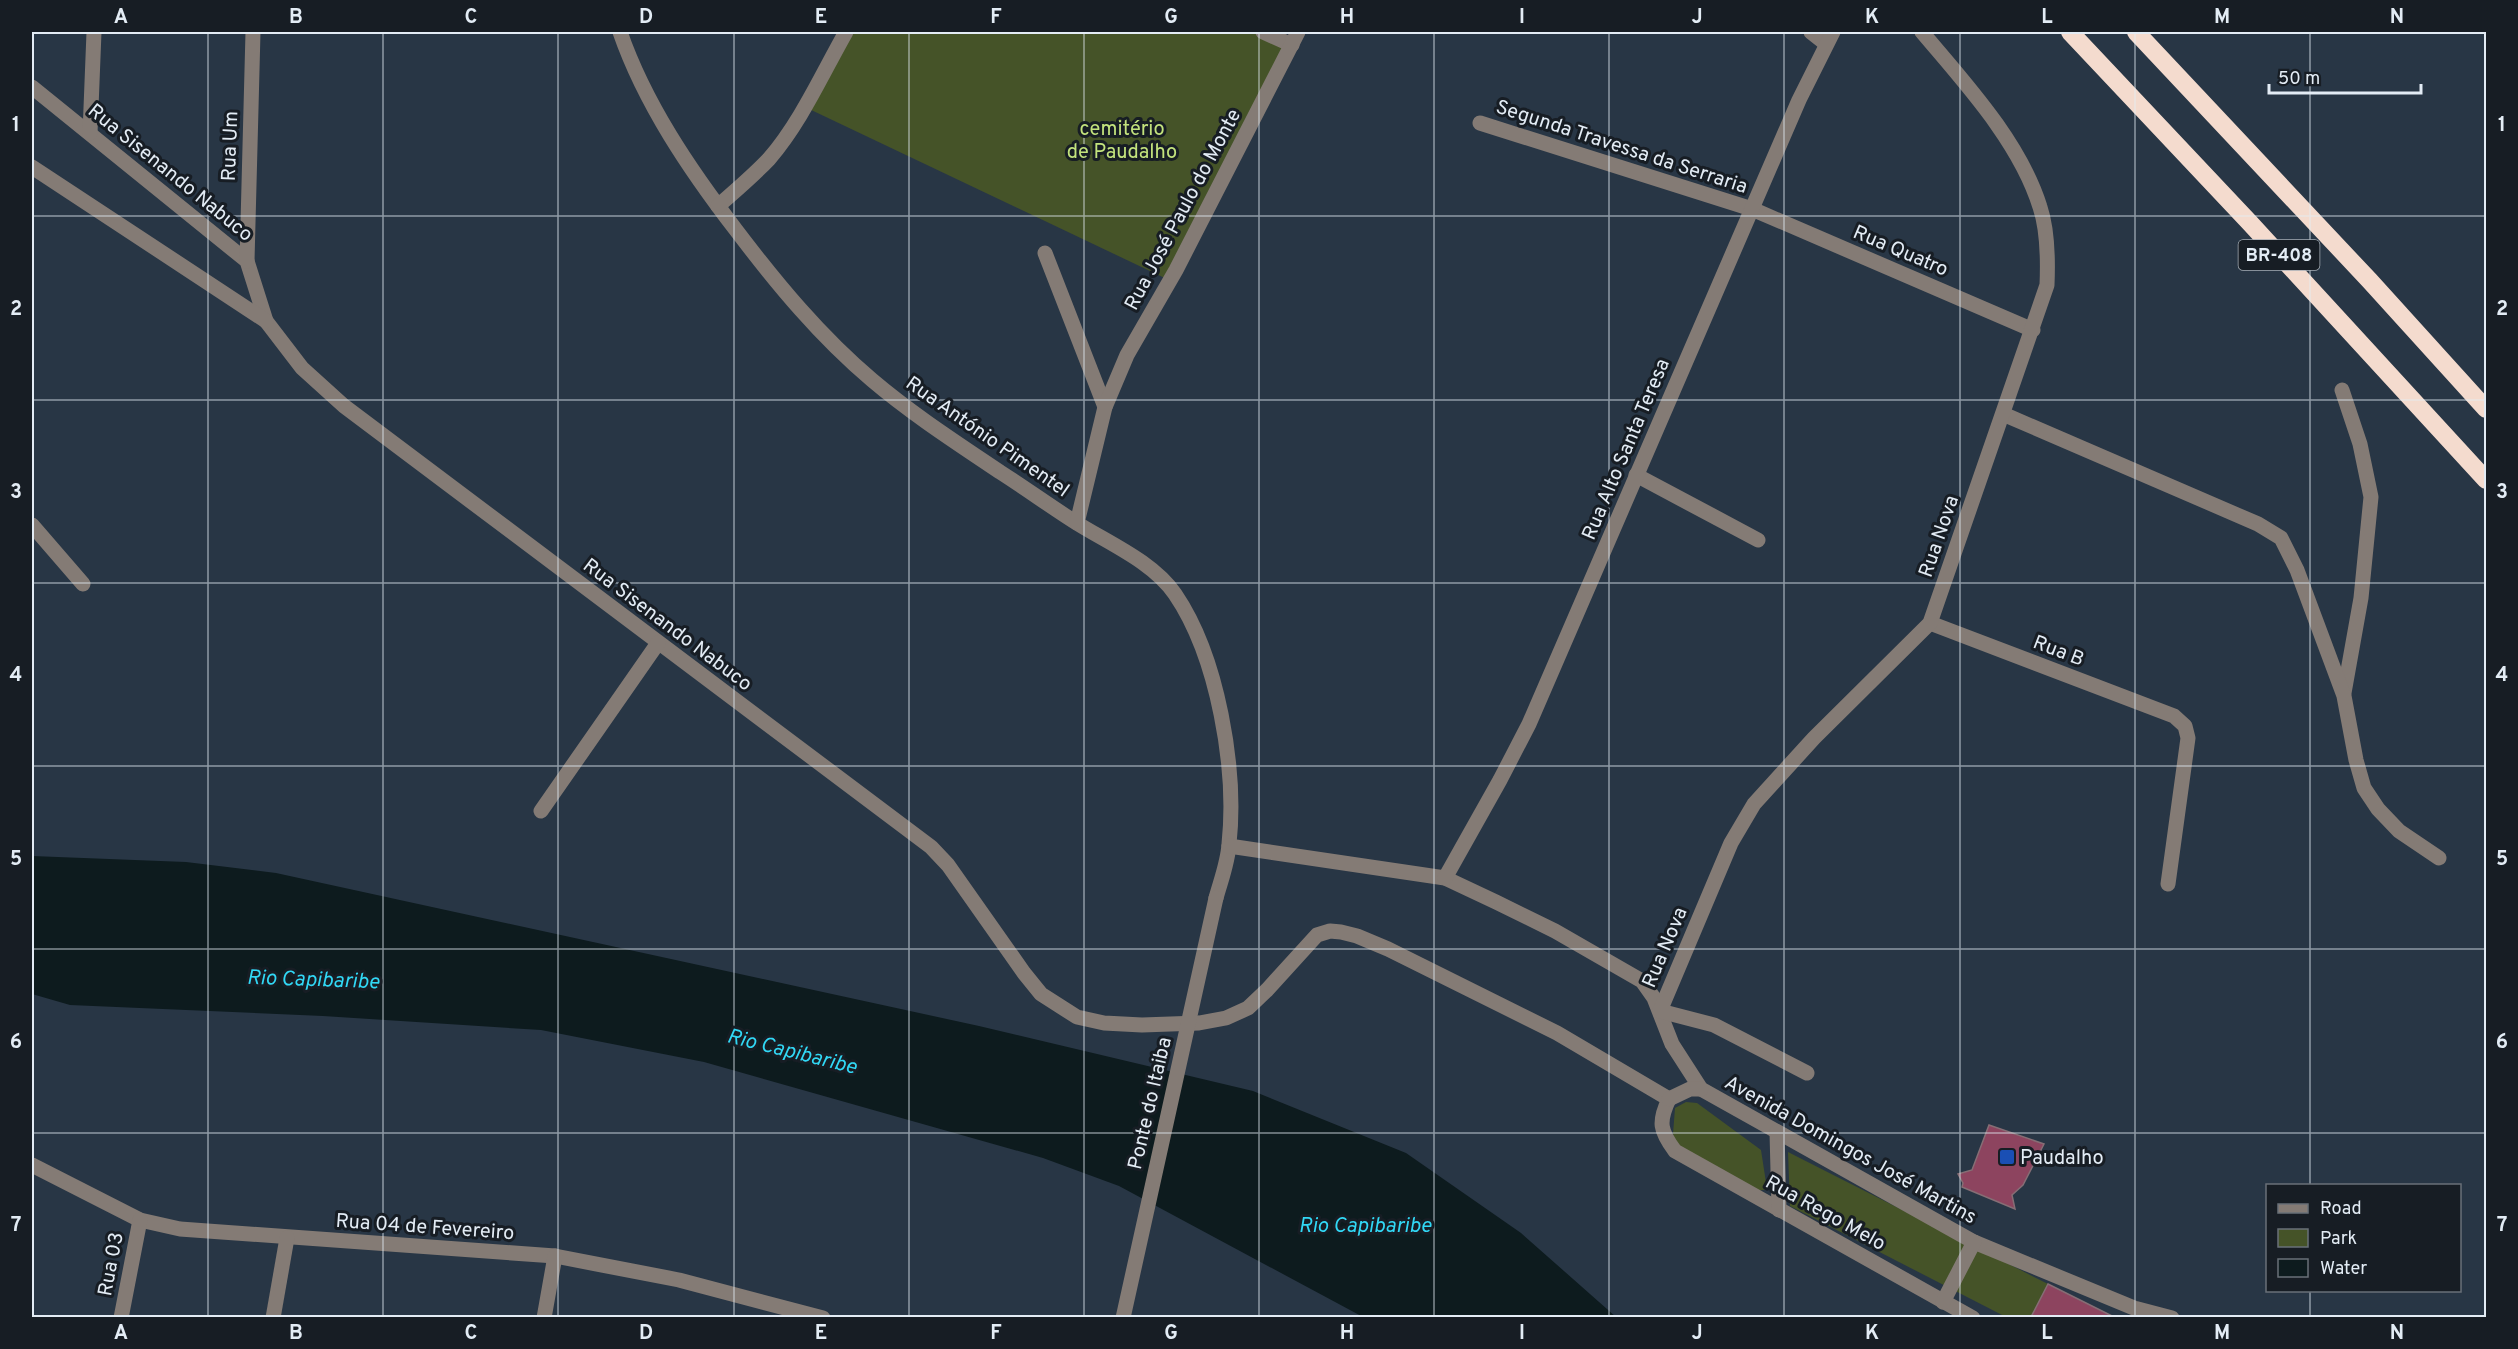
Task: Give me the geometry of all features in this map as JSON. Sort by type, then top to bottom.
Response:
[{"type":"highway","name":"BR-408","points":[[2070,32],[2487,480]]},
{"type":"highway","name":"BR-408","points":[[2136,32],[2487,409]]},
{"type":"street","points":[[90,133],[94,32]]},
{"type":"street","name":"Rua Um","points":[[247,261],[254,32]]},
{"type":"street","name":"Rua António Pimentel","points":[[620,32],[653,107],[718,206],[769,274],[811,321],[873,381],[978,457],[1077,523],[1114,544],[1161,578],[1174,593],[1199,639],[1218,701],[1228,760],[1231,787],[1229,846],[1216,898]]},
{"type":"street","points":[[718,206],[769,159],[785,138],[846,32]]},
{"type":"street","points":[[1263,32],[1295,38]]},
{"type":"street","points":[[1811,32],[1829,37]]},
{"type":"street","name":"Rua Nova","points":[[1660,1011],[1731,843],[1754,804],[1814,738],[1930,622],[2048,285],[2041,208],[2026,174],[2005,138],[1971,89],[1922,32]]},
{"type":"street","name":"Rua Alto Santa Teresa","points":[[1444,878],[1530,724],[1636,475],[1829,37]]},
{"type":"street","name":"Rua José Paulo do Monte","points":[[1077,523],[1105,407],[1127,355],[1176,270],[1295,38]]},
{"type":"street","name":"Rua Sisenando Nabuco","points":[[32,87],[247,261],[266,321],[302,368],[344,406],[931,847],[948,865],[1041,994],[1077,1017],[1104,1023],[1142,1025],[1199,1023],[1226,1018],[1248,1008],[1317,935],[1330,931],[1341,932],[1388,949],[1566,1038],[1669,1099]]},
{"type":"street","name":"Segunda Travessa da Serraria","points":[[1479,123],[1752,209]]},
{"type":"street","points":[[32,167],[266,321]]},
{"type":"street","name":"Rua Quatro","points":[[1752,209],[2033,330]]},
{"type":"street","points":[[1045,253],[1105,407]]},
{"type":"street","points":[[2342,390],[2360,444],[2371,497],[2361,598],[2344,696]]},
{"type":"street","points":[[2003,414],[2275,532],[2290,555],[2344,696],[2356,760],[2364,788],[2378,809],[2399,831],[2439,858]]},
{"type":"street","points":[[1636,475],[1758,540]]},
{"type":"street","points":[[32,525],[83,584]]},
{"type":"street","name":"Rua B","points":[[1930,622],[2174,716],[2185,726],[2188,738],[2168,884]]},
{"type":"street","points":[[541,811],[658,643]]},
{"type":"street","name":"Avenida Domingos José Martins","points":[[1229,846],[1444,878],[1556,931],[1631,974],[1649,990],[1660,1011],[1672,1044],[1701,1089],[1974,1242],[2132,1313],[2172,1317]]},
{"type":"street","name":"Ponte do Itaiba","points":[[1123,1317],[1216,898]]},
{"type":"street","points":[[1660,1011],[1714,1025],[1807,1073]]},
{"type":"street","points":[[1669,1099],[1690,1089],[1701,1089]]},
{"type":"street","name":"Rua Rego Melo","points":[[1669,1099],[1661,1119],[1663,1135],[1679,1154],[1973,1317]]},
{"type":"street","points":[[1777,1132],[1779,1210]]},
{"type":"street","name":"Rua 04 de Fevereiro","points":[[32,1165],[140,1220],[180,1229],[555,1256],[679,1280],[823,1317]]},
{"type":"street","name":"Rua 03","points":[[121,1317],[140,1220]]},
{"type":"street","points":[[273,1317],[287,1238]]},
{"type":"street","points":[[1943,1302],[1974,1242]]},
{"type":"street","points":[[544,1317],[555,1256]]},
{"type":"green space","name":"cemitério de Paudalho","points":[[847,32],[1257,32],[1289,46],[1171,281],[807,108]]},
{"type":"green space","points":[[1686,1102],[1697,1103],[1761,1150],[1767,1189],[1758,1191],[1676,1151],[1673,1134],[1675,1108]]},
{"type":"green space","points":[[1788,1152],[2048,1284],[2031,1317],[2006,1317],[1790,1206]]},
{"type":"water","name":"Rio Capibaribe","points":[[32,856],[186,862],[276,873],[979,1026],[1253,1091],[1406,1153],[1521,1233],[1616,1317],[1363,1317],[1119,1186],[1043,1158],[704,1062],[541,1030],[323,1016],[70,1005],[32,994]]},
{"type":"building","name":"Paudalho","points":[[1989,1125],[2044,1144],[2023,1185],[2012,1195],[2015,1209],[1962,1187],[1963,1183],[1958,1174],[1972,1170]]},
{"type":"building","points":[[2048,1284],[2114,1317],[2031,1317]]},
{"type":"place","name":"Paudalho","points":[[2007,1157]]}]
